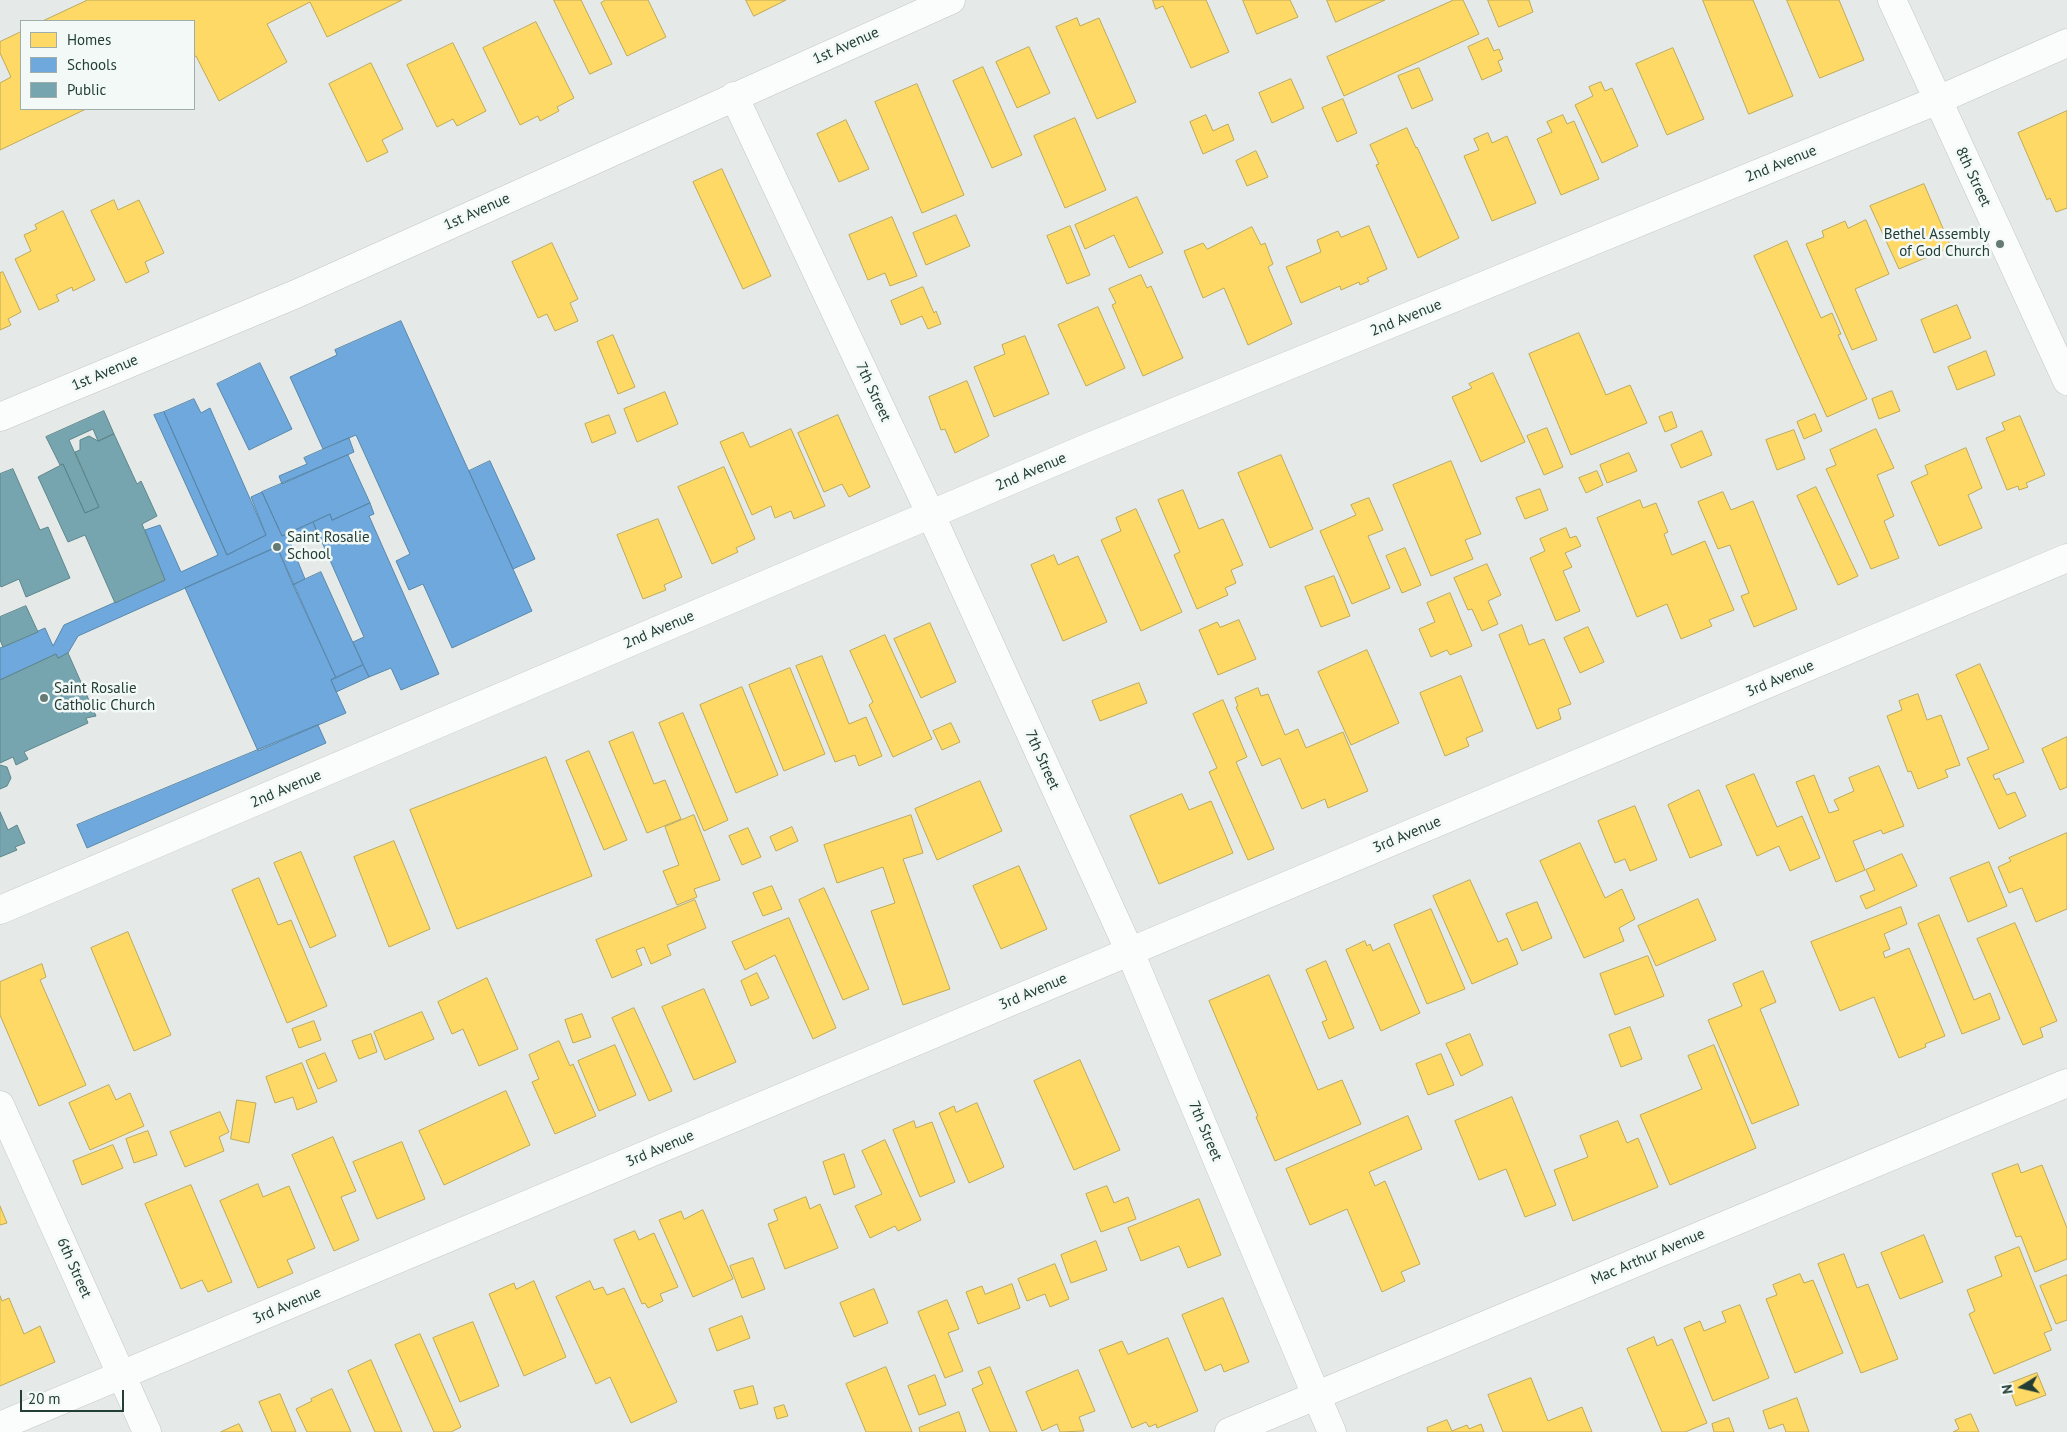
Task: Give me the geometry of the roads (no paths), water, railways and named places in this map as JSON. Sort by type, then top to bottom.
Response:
[{"type":"street","name":"1st Avenue","points":[[0,417],[296,294],[951,0]]},
{"type":"street","name":"8th Street","points":[[1892,0],[2067,381]]},
{"type":"street","name":"2nd Avenue","points":[[0,910],[1108,439],[1938,100],[2067,43]]},
{"type":"street","name":"7th Street","points":[[734,96],[930,515],[1130,952],[1332,1432]]},
{"type":"street","name":"3rd Avenue","points":[[0,1426],[2067,558]]},
{"type":"street","name":"Mac Arthur Avenue","points":[[1229,1432],[2067,1083]]},
{"type":"street","name":"6th Street","points":[[0,1105],[147,1432]]},
{"type":"place","name":"Bethel Assembly of God Church","points":[[2000,244]]},
{"type":"place","name":"Saint Rosalie School","points":[[277,547]]},
{"type":"place","name":"Saint Rosalie Catholic Church","points":[[44,698]]}]
